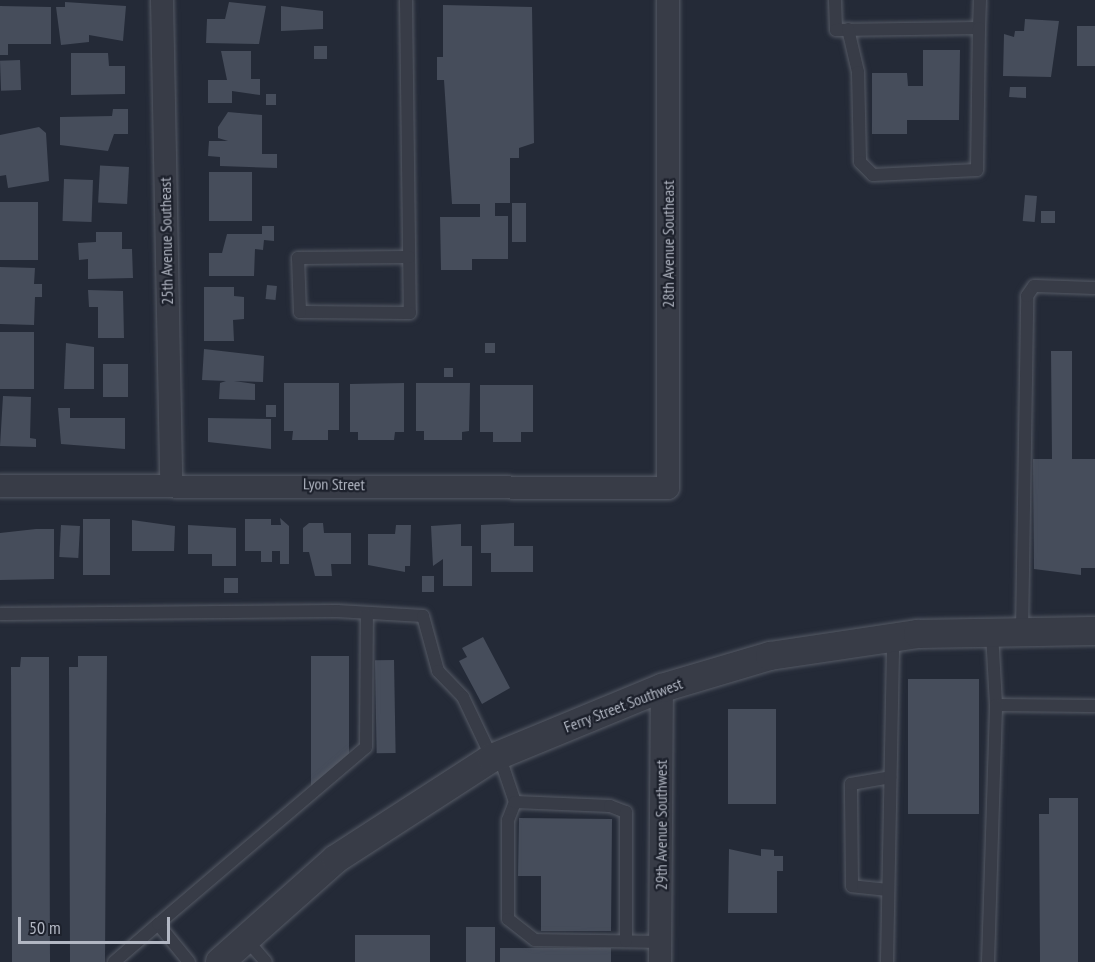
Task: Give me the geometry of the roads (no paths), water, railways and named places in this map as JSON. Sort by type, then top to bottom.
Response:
[{"type":"street","name":"25th Avenue Southeast","points":[[162,0],[171,482]]},
{"type":"street","name":"28th Avenue Southeast","points":[[668,0],[668,488]]},
{"type":"street","name":"Lyon Street","points":[[0,486],[171,482],[668,488]]},
{"type":"street","name":"Ferry Street Southwest","points":[[220,962],[336,859],[496,756],[662,688],[770,656],[893,638],[1095,631]]},
{"type":"street","name":"29th Avenue Southwest","points":[[660,952],[662,688]]},
{"type":"lane","points":[[406,0],[410,313],[300,312],[298,258],[409,258]]},
{"type":"lane","points":[[835,0],[836,30],[979,28]]},
{"type":"lane","points":[[848,29],[858,72],[860,162],[866,172],[885,175],[977,170],[980,0]]},
{"type":"lane","points":[[1022,632],[1027,296],[1034,286],[1095,288]]},
{"type":"lane","points":[[0,614],[367,615],[426,619],[438,671],[463,698],[496,756],[515,802],[508,820],[508,919],[535,940],[626,941],[660,952]]},
{"type":"lane","points":[[114,962],[366,747],[367,615]]},
{"type":"lane","points":[[988,962],[996,705],[992,633]]},
{"type":"lane","points":[[887,962],[893,638]]},
{"type":"lane","points":[[996,705],[1095,706]]},
{"type":"lane","points":[[888,890],[852,886],[851,784],[891,777]]},
{"type":"lane","points":[[515,802],[610,806],[626,812],[626,941]]},
{"type":"lane","points":[[158,924],[189,962]]},
{"type":"lane","points":[[246,939],[266,962]]}]
